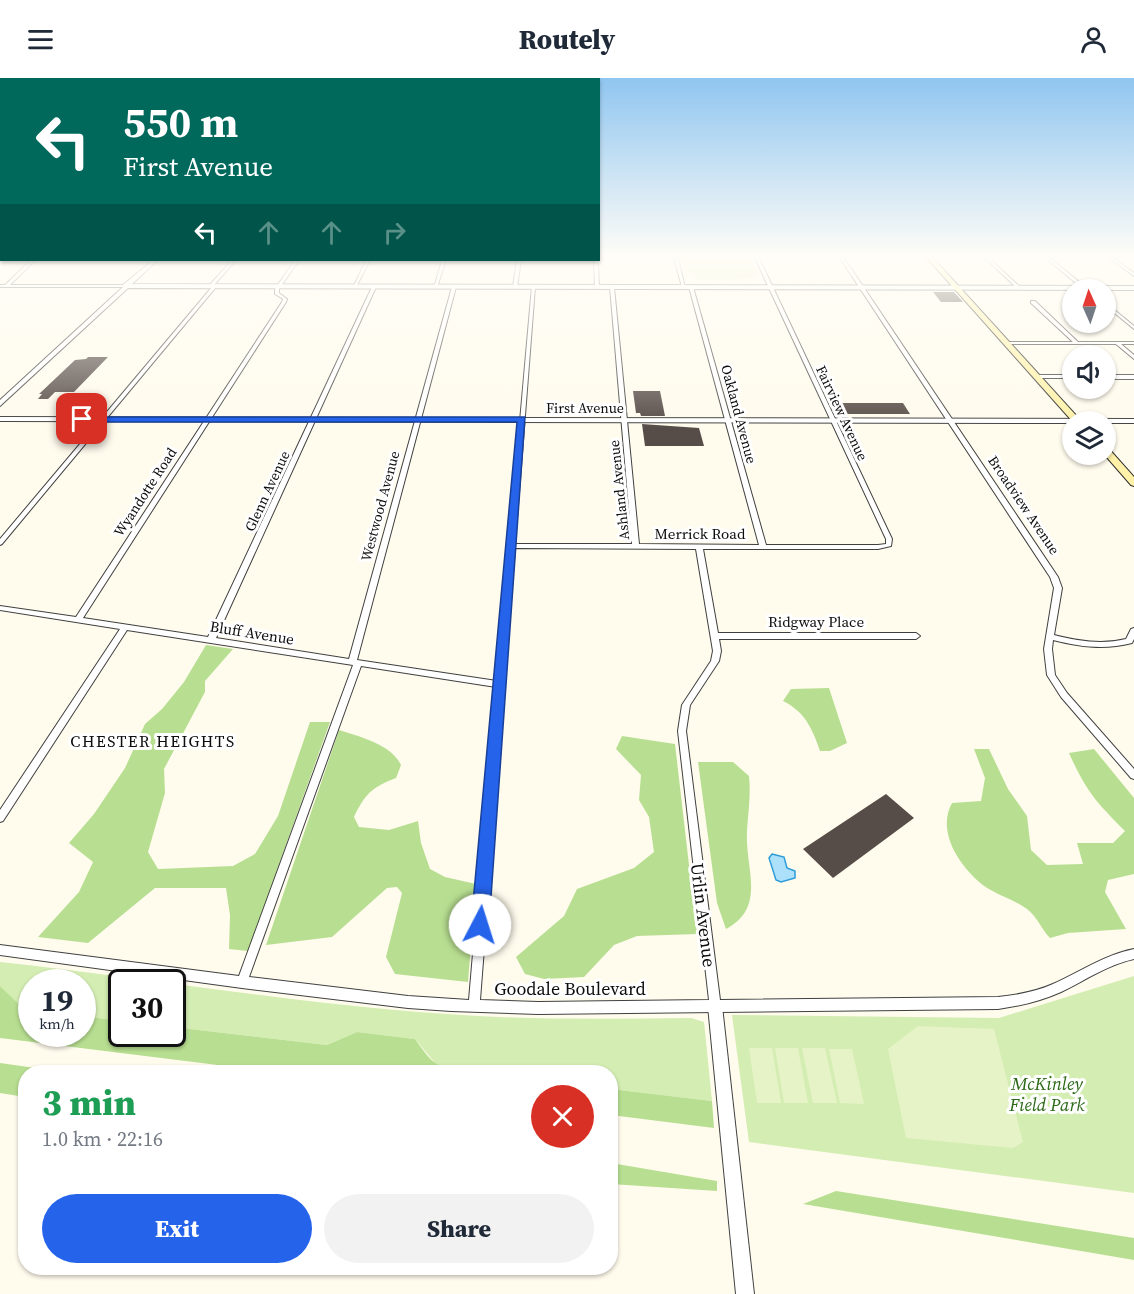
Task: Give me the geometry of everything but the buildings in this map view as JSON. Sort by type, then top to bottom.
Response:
[{"type":"main road","points":[[981,315],[1068,411]]},
{"type":"main road","points":[[1116,461],[1130,474],[1134,483]]},
{"type":"street","points":[[0,404],[95,315]]},
{"type":"street","points":[[0,543],[189,315]]},
{"type":"street","name":"Wyandotte Road","points":[[78,620],[276,315]]},
{"type":"street","name":"Glenn Avenue","points":[[211,640],[361,315]]},
{"type":"street","name":"Westwood Avenue","points":[[242,982],[355,663],[417,419],[446,315]]},
{"type":"street","points":[[474,1006],[531,315]]},
{"type":"street","name":"Ashland Avenue","points":[[615,315],[636,547]]},
{"type":"street","name":"Oakland Avenue","points":[[696,315],[728,420],[763,547]]},
{"type":"street","name":"Fairview Avenue","points":[[783,315],[889,539],[889,545]]},
{"type":"street","name":"Broadview Avenue","points":[[881,315],[1054,577],[1058,588],[1048,649],[1049,668],[1055,683],[1134,775]]},
{"type":"street","points":[[1047,315],[1077,343]]},
{"type":"street","points":[[1119,315],[1134,327]]},
{"type":"street","points":[[1007,343],[1134,343]]},
{"type":"street","points":[[1117,343],[1134,358]]},
{"type":"street","points":[[1037,377],[1062,377]]},
{"type":"street","points":[[1116,377],[1134,377]]},
{"type":"street","name":"First Avenue","points":[[0,419],[1062,421]]},
{"type":"street","name":"First Avenue","points":[[1116,421],[1134,421]]},
{"type":"street","name":"Merrick Road","points":[[512,546],[878,547],[889,545]]},
{"type":"street","name":"Urlin Avenue","points":[[699,547],[717,651],[715,661],[686,705],[682,731],[716,1006],[745,1294]]},
{"type":"street","name":"Bluff Avenue","points":[[0,608],[500,685]]},
{"type":"street","points":[[0,818],[125,627]]},
{"type":"street","points":[[1051,637],[1083,644],[1122,644],[1129,641],[1134,631]]},
{"type":"street","name":"Ridgway Place","points":[[716,636],[916,636]]},
{"type":"street","name":"Goodale Boulevard","points":[[0,950],[408,1002],[474,1006],[998,1003],[1038,996],[1062,986],[1109,960],[1134,954]]},
{"type":"green space","points":[[206,645],[233,649],[205,681],[205,692],[164,769],[165,793],[148,852],[158,869],[233,866],[255,854],[278,816],[310,722],[330,722],[248,951],[229,949],[230,915],[226,888],[155,888],[88,943],[38,937],[79,892],[93,862],[69,843],[94,814],[125,768],[145,724],[162,709],[184,682]]},
{"type":"green space","points":[[829,688],[847,743],[830,751],[820,751],[807,722],[797,710],[783,701],[791,689]]},
{"type":"green space","points":[[339,730],[383,747],[401,765],[396,778],[375,788],[362,802],[354,817],[359,827],[389,830],[418,821],[421,843],[430,869],[445,877],[476,884],[468,982],[395,974],[386,957],[402,893],[397,887],[387,888],[332,937],[266,945]]},
{"type":"green space","points":[[622,736],[675,744],[697,934],[637,936],[614,945],[584,977],[544,979],[525,974],[516,957],[564,916],[577,889],[634,868],[654,852],[649,817],[639,800],[641,775],[616,749]]},
{"type":"green space","points":[[974,749],[989,749],[1008,789],[1027,816],[1031,850],[1047,865],[1083,864],[1077,843],[1113,843],[1125,831],[1092,795],[1069,753],[1094,749],[1134,798],[1134,874],[1108,880],[1105,892],[1126,929],[1068,933],[1050,938],[1027,909],[989,889],[963,865],[948,835],[948,813],[952,803],[981,801],[985,778]]},
{"type":"green space","points":[[698,762],[733,762],[749,776],[747,846],[750,898],[739,920],[726,929],[717,903]]},
{"type":"green space","points":[[0,962],[64,969],[18,969],[18,1003],[0,986]]},
{"type":"green space","points":[[96,973],[108,975],[108,1019],[96,1018]]},
{"type":"green space","name":"McKinley Field Park","points":[[1134,976],[1134,1193],[749,1142],[732,1015],[999,1018]]},
{"type":"green space","points":[[186,985],[334,1004],[446,1014],[538,1018],[691,1018],[704,1022],[712,1101],[618,1090],[618,1065],[437,1065],[415,1039],[357,1032],[327,1045],[186,1029]]},
{"type":"green space","points":[[0,986],[18,1003],[18,1040],[0,1038]]},
{"type":"green space","points":[[96,1018],[108,1019],[108,1047],[186,1047],[186,1029],[327,1045],[357,1032],[415,1039],[433,1062],[439,1065],[218,1065],[73,1047],[96,1047]]},
{"type":"green space","points":[[918,1026],[994,1029],[1023,1142],[1013,1148],[906,1138],[888,1049]]},
{"type":"green space","points":[[749,1048],[772,1048],[781,1103],[757,1103]]},
{"type":"green space","points":[[775,1048],[798,1048],[808,1103],[784,1103]]},
{"type":"green space","points":[[802,1048],[825,1048],[837,1103],[813,1103]]},
{"type":"green space","points":[[829,1049],[852,1049],[864,1104],[840,1103]]},
{"type":"green space","points":[[0,1063],[18,1066],[18,1096],[0,1093]]},
{"type":"green space","points":[[618,1090],[712,1101],[714,1128],[618,1116]]},
{"type":"green space","points":[[618,1164],[717,1181],[717,1191],[618,1184]]},
{"type":"green space","points":[[836,1191],[1134,1238],[1134,1260],[803,1204]]},
{"type":"water","points":[[772,854],[784,857],[787,868],[795,871],[795,878],[781,882],[776,880],[769,858]]},
{"type":"district","name":"CHESTER HEIGHTS","points":[[153,741]]},
{"type":"route","points":[[82,419],[522,419],[480,925]]}]
